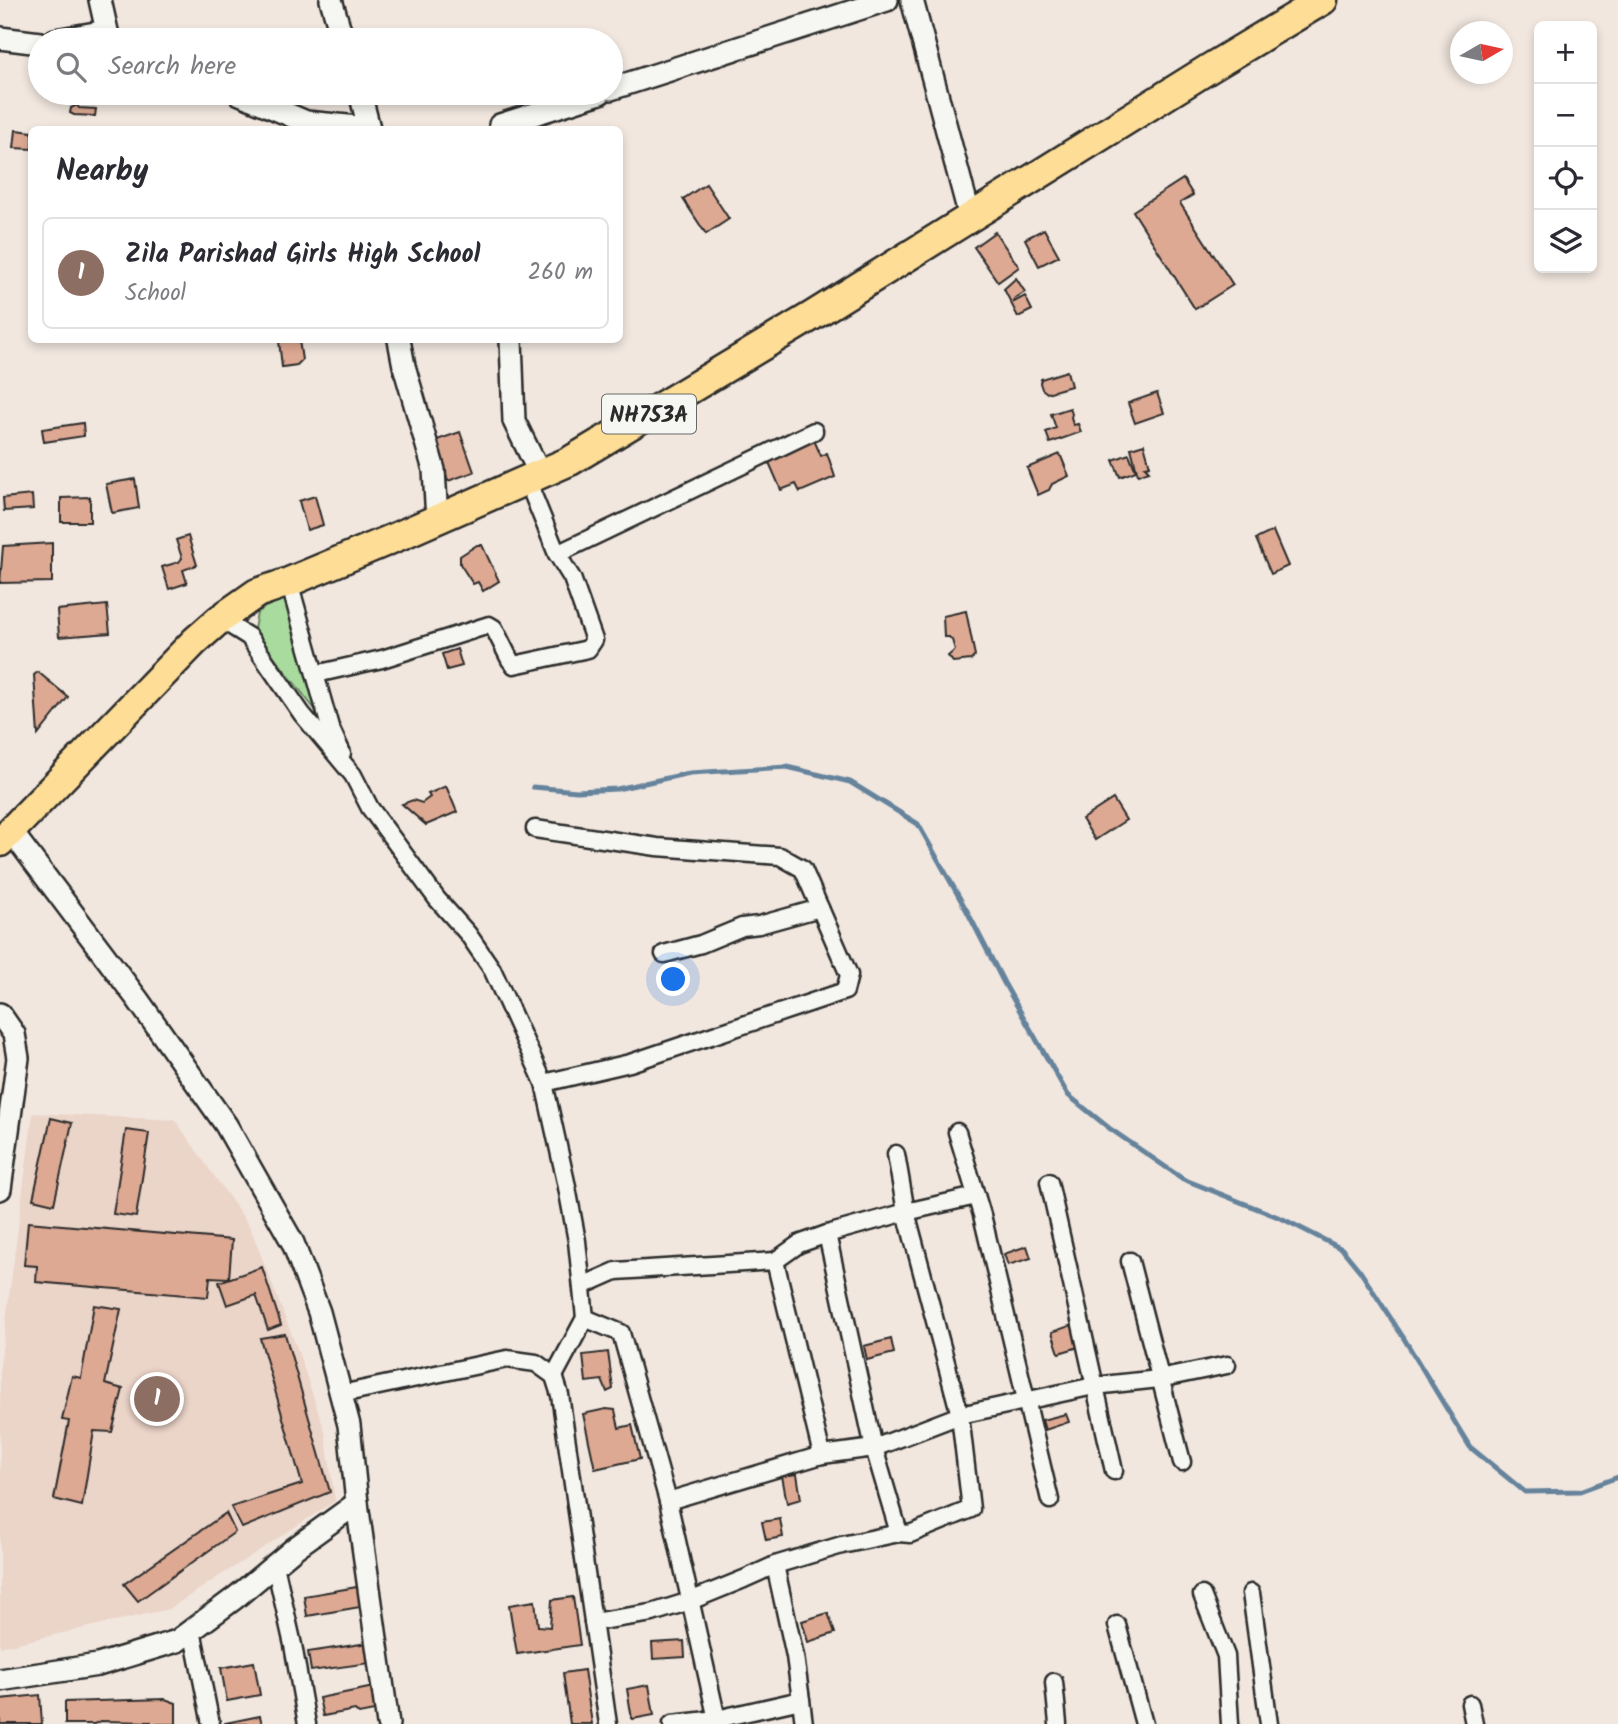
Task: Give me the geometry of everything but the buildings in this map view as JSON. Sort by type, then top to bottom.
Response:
[{"type":"highway","name":"NH753A","points":[[6,837],[195,641],[219,619],[257,593],[289,582],[570,461],[812,316],[1323,0]]},
{"type":"street","points":[[100,0],[106,28]]},
{"type":"street","points":[[331,0],[340,28]]},
{"type":"street","points":[[623,85],[887,0]]},
{"type":"street","points":[[912,0],[971,217]]},
{"type":"street","points":[[0,38],[28,42]]},
{"type":"street","points":[[266,105],[306,122],[342,126]]},
{"type":"street","points":[[363,105],[368,126]]},
{"type":"street","points":[[500,126],[562,105]]},
{"type":"street","points":[[400,343],[434,470],[438,519]]},
{"type":"street","points":[[316,674],[382,659],[489,625],[494,628],[514,665],[588,649],[594,640],[572,578],[557,554],[514,421],[511,343]]},
{"type":"street","points":[[557,554],[814,431]]},
{"type":"street","points":[[289,582],[330,727],[353,775],[370,808],[492,969],[544,1083],[577,1241],[585,1318],[554,1376]]},
{"type":"street","points":[[219,619],[249,637],[302,714],[353,775]]},
{"type":"street","points":[[535,829],[657,847],[780,856],[803,869],[849,975],[845,991],[630,1063],[544,1083]]},
{"type":"street","points":[[6,837],[138,1000],[226,1125],[293,1243],[319,1312],[349,1425],[357,1503],[388,1724]]},
{"type":"street","points":[[664,954],[701,944],[742,928],[820,908]]},
{"type":"street","points":[[0,1014],[14,1034],[18,1058],[0,1189]]},
{"type":"street","points":[[957,1132],[976,1196],[1050,1500]]},
{"type":"street","points":[[593,1622],[652,1613],[690,1601],[775,1565],[842,1545],[899,1533],[910,1534],[971,1509],[961,1415],[906,1212],[896,1154]]},
{"type":"street","points":[[1049,1182],[1114,1471]]},
{"type":"street","points":[[582,1286],[616,1271],[775,1261],[799,1244],[827,1234],[976,1196]]},
{"type":"street","points":[[827,1234],[874,1448],[899,1533]]},
{"type":"street","points":[[775,1261],[822,1455]]},
{"type":"street","points":[[1130,1261],[1182,1462]]},
{"type":"street","points":[[585,1318],[621,1333],[668,1501],[718,1721]]},
{"type":"street","points":[[341,1394],[507,1359],[536,1363],[554,1376],[560,1395],[608,1724]]},
{"type":"street","points":[[668,1501],[822,1455],[874,1448],[961,1415],[1094,1386],[1160,1378],[1227,1365]]},
{"type":"street","points":[[0,1680],[99,1665],[177,1642],[295,1548],[357,1503]]},
{"type":"street","points":[[275,1565],[307,1724]]},
{"type":"street","points":[[775,1565],[795,1657],[804,1724]]},
{"type":"street","points":[[1251,1593],[1269,1724]]},
{"type":"street","points":[[1202,1595],[1226,1656],[1230,1724]]},
{"type":"street","points":[[1117,1625],[1144,1724]]},
{"type":"street","points":[[192,1630],[211,1724]]},
{"type":"street","points":[[1054,1682],[1058,1724]]},
{"type":"street","points":[[672,1724],[718,1721],[801,1700]]},
{"type":"street","points":[[1470,1704],[1474,1724]]},
{"type":"shaded area","points":[[33,1113],[175,1120],[250,1227],[298,1351],[325,1432],[335,1501],[169,1609],[0,1647],[0,1366]]},
{"type":"green space","points":[[283,599],[294,610],[320,716],[254,629],[257,613]]},
{"type":"waterway","points":[[533,787],[577,791],[617,789],[690,773],[787,767],[850,782],[918,824],[1068,1095],[1109,1128],[1183,1179],[1283,1219],[1342,1249],[1360,1271],[1403,1337],[1470,1447],[1525,1492],[1580,1491],[1618,1477]]},
{"type":"place","name":"Zila Parishad Girls High School","points":[[157,1399]]}]
